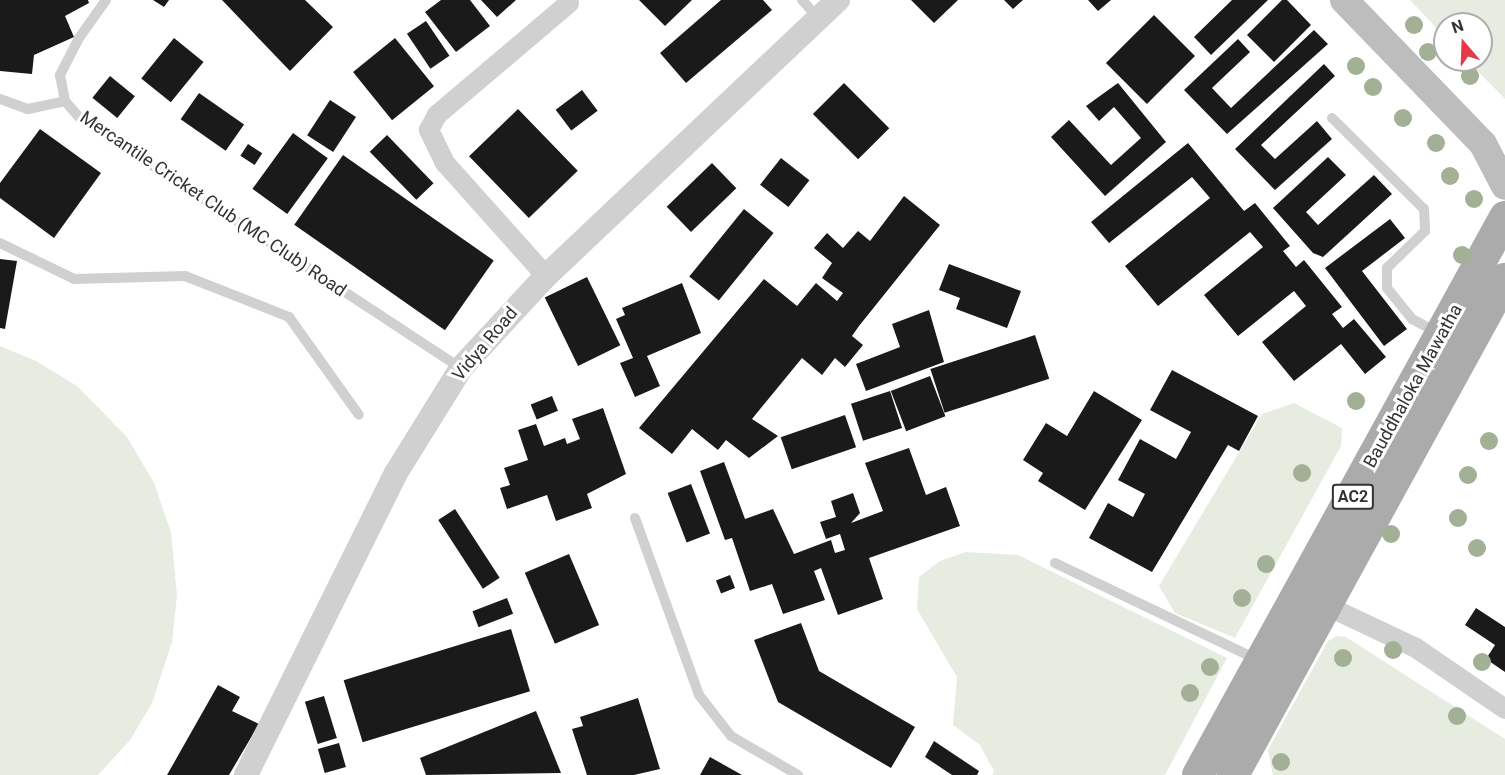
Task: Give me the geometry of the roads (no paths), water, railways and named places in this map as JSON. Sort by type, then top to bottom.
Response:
[{"type":"main road","points":[[1344,0],[1483,144],[1505,186]]},
{"type":"main road","name":"Bauddhaloka Mawatha","points":[[1224,770],[1261,662],[1505,217]]},
{"type":"main road","name":"Bauddhaloka Mawatha","points":[[1224,770],[1325,605],[1505,279]]},
{"type":"street","name":"Vidya Road","points":[[246,775],[396,473],[461,368],[546,276],[838,0]]},
{"type":"street","points":[[546,276],[445,164],[429,130],[437,115],[569,3]]},
{"type":"street","points":[[1325,605],[1416,648],[1505,709]]},
{"type":"lane","name":"Mercantile Cricket Club (MC Club) Road","points":[[106,0],[79,38],[60,75],[64,101],[80,118],[461,368]]},
{"type":"lane","points":[[802,0],[818,18]]},
{"type":"lane","points":[[0,99],[28,109],[64,101]]},
{"type":"lane","points":[[1332,118],[1424,209],[1425,231],[1388,268],[1387,288],[1412,319],[1441,335]]},
{"type":"lane","points":[[0,243],[74,279],[185,276],[290,317],[359,415]]},
{"type":"lane","points":[[635,518],[699,695],[731,736],[798,775]]},
{"type":"lane","points":[[1055,563],[1261,662]]}]
